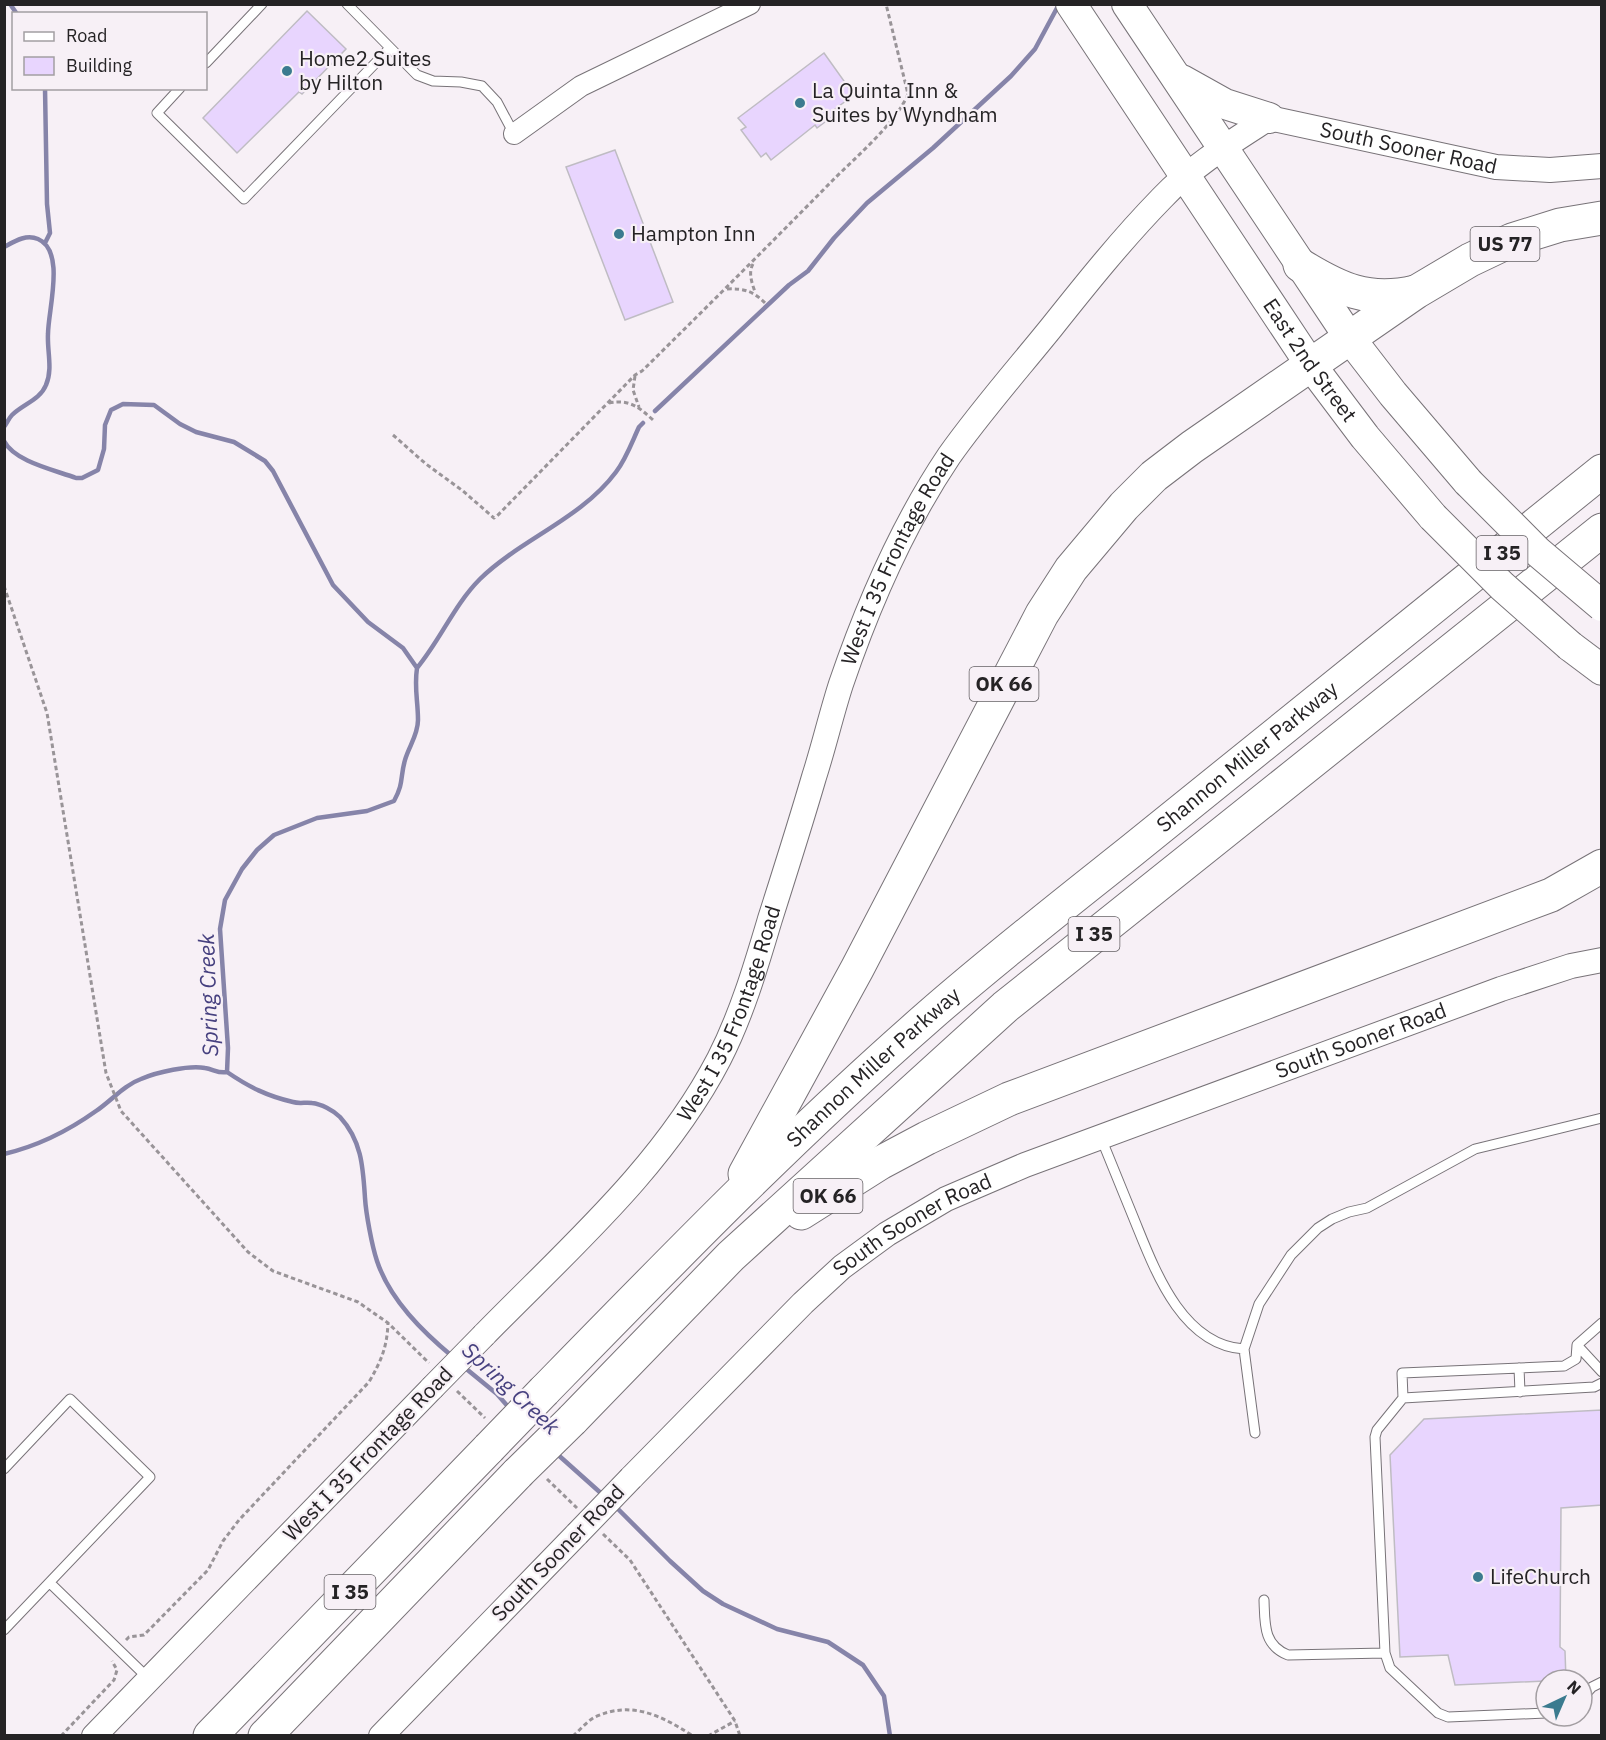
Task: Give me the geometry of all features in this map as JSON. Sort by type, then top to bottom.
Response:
[{"type":"highway","name":"US 77","points":[[1300,265],[1329,283],[1350,291],[1371,296],[1394,297],[1416,292],[1470,260],[1512,240],[1560,225],[1602,218]]},
{"type":"highway","points":[[1349,337],[1416,292]]},
{"type":"highway","name":"OK 66","points":[[731,1200],[857,969],[1031,634],[1071,569],[1117,513],[1154,476],[1349,337]]},
{"type":"highway","name":"Shannon Miller Parkway","points":[[210,1736],[489,1435],[544,1391],[731,1200],[926,1019],[1025,934],[1446,599],[1602,471]]},
{"type":"highway","name":"Shannon Miller Parkway","points":[[265,1736],[532,1476],[572,1420],[731,1256],[1005,1007],[1602,530]]},
{"type":"highway","name":"OK 66","points":[[731,1256],[880,1163],[1008,1099],[1551,895],[1602,866]]},
{"type":"main road","name":"East 2nd Street","points":[[1071,4],[1310,364],[1365,436],[1433,517],[1502,586],[1570,646],[1602,670]]},
{"type":"main road","points":[[1127,4],[1300,265],[1349,337],[1392,394],[1468,482],[1538,552],[1602,606]]},
{"type":"main road","points":[[1175,75],[1224,104],[1269,118]]},
{"type":"street","points":[[514,134],[581,86],[750,4]]},
{"type":"street","points":[[1224,148],[1269,118]]},
{"type":"street","name":"South Sooner Road","points":[[1269,118],[1496,167],[1550,170],[1602,166]]},
{"type":"street","name":"West I 35 Frontage Road","points":[[94,1736],[444,1388],[484,1335],[625,1191],[658,1153],[691,1108],[720,1058],[741,1009],[841,686],[865,618],[915,512],[950,456],[986,408],[1089,281],[1163,196],[1224,148]]},
{"type":"street","name":"South Sooner Road","points":[[381,1736],[802,1303],[842,1267],[887,1234],[946,1199],[1025,1165],[1501,989],[1571,966],[1602,960]]},
{"type":"lane","points":[[207,62],[262,4]]},
{"type":"lane","points":[[347,4],[417,75],[433,81],[461,82],[482,86],[497,102],[514,134]]},
{"type":"lane","points":[[178,90],[157,113],[244,199],[390,48]]},
{"type":"lane","points":[[1255,1433],[1244,1349],[1259,1304],[1279,1271],[1305,1241],[1332,1219],[1367,1208],[1475,1149],[1602,1118]]},
{"type":"lane","points":[[1101,1138],[1156,1273],[1173,1301],[1182,1314],[1207,1335],[1226,1346],[1244,1349]]},
{"type":"lane","points":[[1534,1713],[1448,1717],[1438,1713],[1390,1668],[1385,1653],[1375,1437],[1377,1430],[1403,1398],[1402,1373],[1570,1364],[1576,1359],[1577,1345],[1602,1323]]},
{"type":"lane","points":[[1577,1345],[1602,1372]]},
{"type":"lane","points":[[1519,1368],[1520,1392]]},
{"type":"lane","points":[[1403,1398],[1598,1385]]},
{"type":"lane","points":[[4,1469],[70,1399],[150,1477],[4,1630]]},
{"type":"lane","points":[[50,1583],[149,1679]]},
{"type":"lane","points":[[1264,1600],[1268,1639],[1282,1653],[1288,1655],[1385,1653]]},
{"type":"path","points":[[393,435],[426,464],[464,491],[490,516],[494,518],[497,516],[635,375],[642,371],[755,260],[867,146],[906,100],[907,88],[886,4]]},
{"type":"path","points":[[755,260],[751,268],[751,280],[756,294]]},
{"type":"path","points":[[725,289],[741,288],[756,294],[767,305]]},
{"type":"path","points":[[635,375],[633,390],[639,407]]},
{"type":"path","points":[[607,403],[625,402],[639,407],[653,420]]},
{"type":"path","points":[[4,586],[48,713],[106,1073],[121,1111],[248,1252],[273,1271],[358,1302],[388,1323],[430,1364]]},
{"type":"path","points":[[61,1736],[114,1680],[117,1671],[110,1659],[118,1648],[129,1637],[144,1635],[208,1570],[223,1541],[239,1520],[369,1382],[387,1345],[388,1323]]},
{"type":"path","points":[[444,1388],[489,1435]]},
{"type":"path","points":[[532,1476],[585,1524],[630,1560],[735,1721],[740,1736]]},
{"type":"path","points":[[573,1736],[595,1718],[627,1708],[665,1718],[693,1736]]},
{"type":"path","points":[[708,1736],[735,1721]]},
{"type":"building","name":"Home2 Suites by Hilton","points":[[307,11],[346,49],[302,94],[299,92],[237,153],[203,118]]},
{"type":"building","name":"La Quinta Inn & Suites by Wyndham","points":[[824,53],[854,95],[835,109],[837,113],[817,128],[815,125],[771,160],[766,153],[761,157],[741,130],[746,127],[738,118]]},
{"type":"building","name":"Hampton Inn","points":[[615,150],[673,302],[625,320],[566,167]]},
{"type":"building","name":"LifeChurch","points":[[1602,1410],[1602,1505],[1561,1508],[1560,1647],[1565,1651],[1566,1668],[1534,1668],[1534,1681],[1455,1685],[1448,1655],[1400,1657],[1390,1455],[1424,1419]]},
{"type":"waterway","points":[[10,4],[16,12]]},
{"type":"waterway","points":[[655,411],[789,285],[808,271],[834,238],[867,203],[933,148],[1011,76],[1035,49],[1057,8]]},
{"type":"waterway","points":[[45,90],[47,204],[50,233],[45,243]]},
{"type":"waterway","name":"Spring Creek","points":[[4,247],[25,238],[38,239],[46,246],[51,256],[54,282],[48,334],[49,373],[46,385],[36,398],[16,411],[4,427]]},
{"type":"waterway","name":"Spring Creek","points":[[4,441],[17,455],[26,460],[76,478],[82,478],[98,470],[104,449],[105,425],[111,410],[123,404],[154,405],[180,424],[196,432],[234,442],[265,461],[273,471],[333,585],[368,622],[403,648],[417,668],[418,725],[405,760],[401,785],[394,801],[367,811],[317,818],[274,835],[257,850],[242,869],[225,900],[220,929],[228,1048],[227,1072]]},
{"type":"waterway","points":[[417,668],[480,579],[514,552],[586,503],[602,488],[620,467],[643,423]]},
{"type":"waterway","points":[[4,1154],[29,1147],[64,1131],[96,1111],[129,1085],[148,1076],[190,1067],[227,1072]]},
{"type":"waterway","name":"Spring Creek","points":[[227,1072],[266,1094],[295,1103],[312,1103],[323,1106],[340,1117],[353,1136],[360,1155],[370,1230],[375,1255],[383,1275],[390,1289],[409,1314],[453,1357]]},
{"type":"waterway","name":"Spring Creek","points":[[464,1367],[497,1394],[511,1410]]},
{"type":"waterway","name":"Spring Creek","points":[[556,1453],[603,1495]]},
{"type":"waterway","name":"Spring Creek","points":[[614,1505],[703,1591],[723,1604],[777,1629],[828,1642],[863,1665],[884,1696],[890,1736]]},
{"type":"place","name":"Home2 Suites by Hilton","points":[[287,71]]},
{"type":"place","name":"La Quinta Inn & Suites by Wyndham","points":[[800,103]]},
{"type":"place","name":"Hampton Inn","points":[[619,234]]},
{"type":"place","name":"LifeChurch","points":[[1478,1577]]}]
